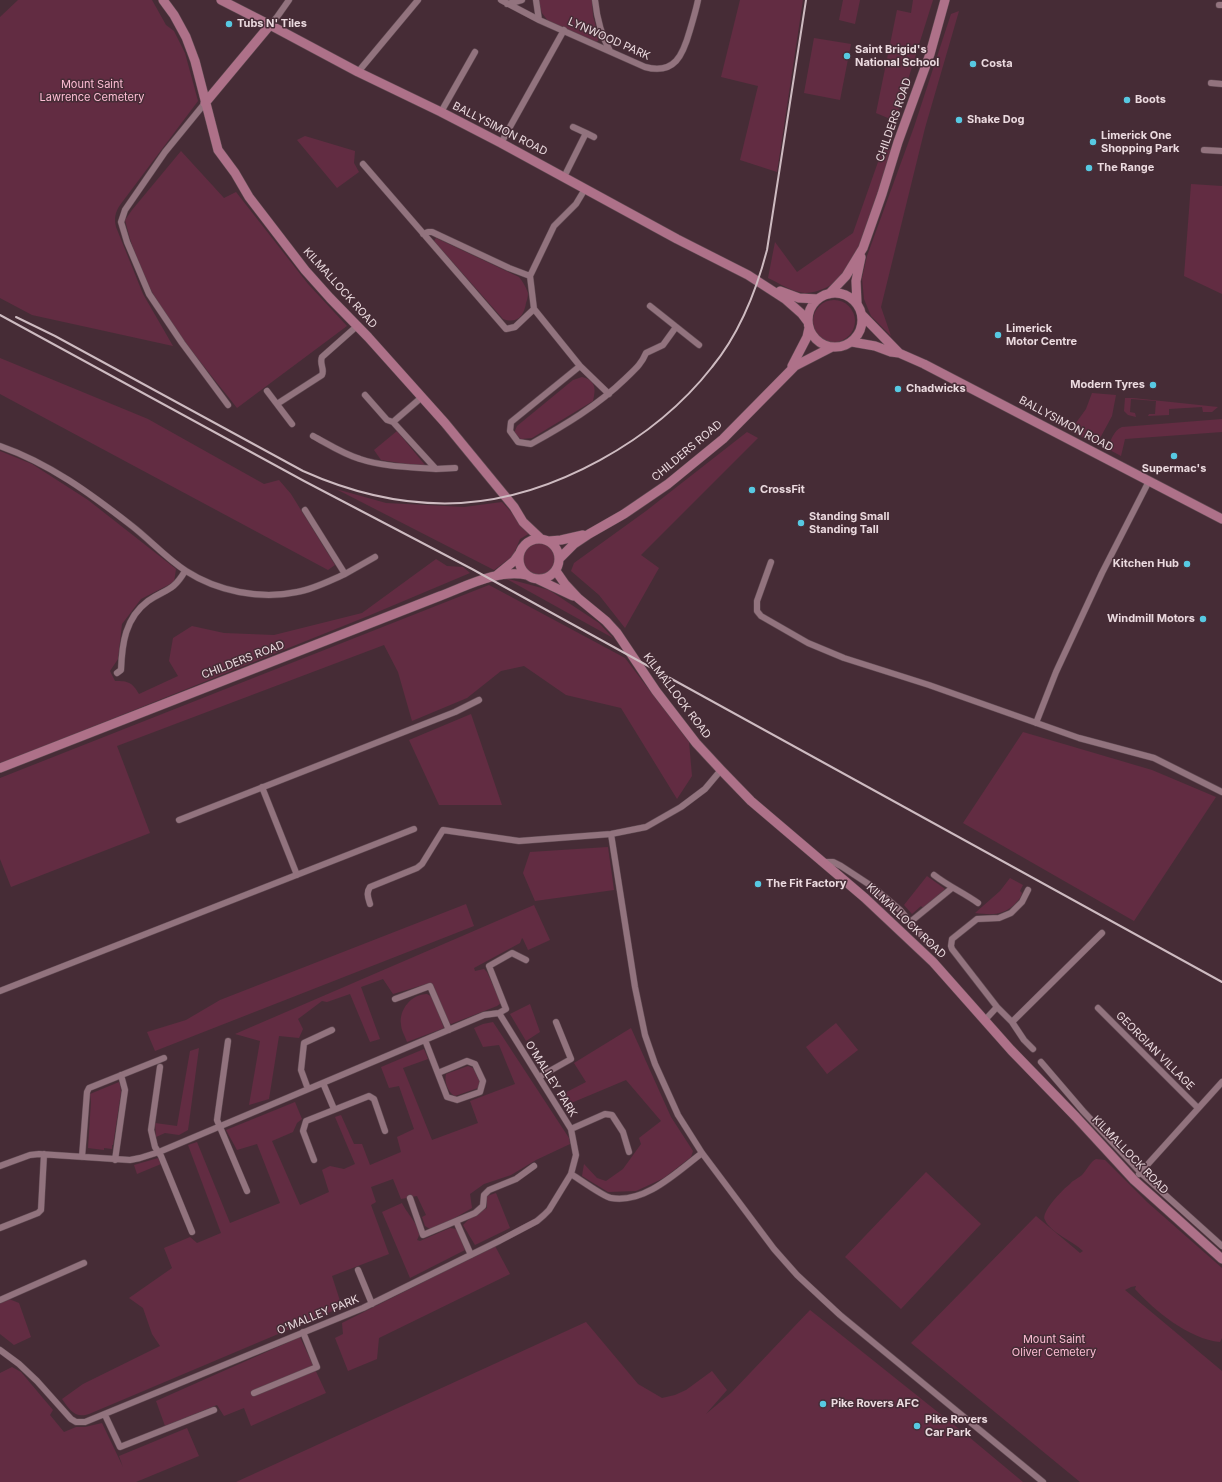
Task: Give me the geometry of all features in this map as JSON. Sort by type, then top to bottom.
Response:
[{"type":"main road","name":"KILMALLOCK ROAD","points":[[163,0],[174,15],[186,38],[195,61],[218,150],[235,173],[249,197],[305,270],[445,423],[514,507],[523,522],[545,540]]},
{"type":"main road","name":"BALLYSIMON ROAD","points":[[220,0],[358,72],[501,143],[766,285],[799,298],[818,299]]},
{"type":"main road","name":"CHILDERS ROAD","points":[[857,303],[856,281],[863,248],[898,142],[930,54],[945,0]]},
{"type":"main road","points":[[205,103],[270,25]]},
{"type":"main road","name":"CHILDERS ROAD","points":[[829,294],[846,276],[863,248]]},
{"type":"main road","name":"BALLYSIMON ROAD","points":[[766,285],[785,299],[809,325]]},
{"type":"main road","points":[[837,293],[844,294],[857,303],[862,316],[862,327],[860,333],[852,342],[842,346],[832,347],[816,340],[809,325],[810,310],[818,299],[829,294],[837,293]]},
{"type":"main road","name":"BALLYSIMON ROAD","points":[[862,316],[899,352],[982,393],[1222,519]]},
{"type":"main road","name":"CHILDERS ROAD","points":[[788,373],[798,357],[807,337],[809,325]]},
{"type":"main road","name":"BALLYSIMON ROAD","points":[[852,342],[875,346],[891,352],[899,352]]},
{"type":"main road","name":"CHILDERS ROAD","points":[[560,559],[574,544],[624,514],[668,484],[723,439],[788,373],[802,362],[832,347]]},
{"type":"main road","name":"CHILDERS ROAD","points":[[545,540],[561,540],[589,534]]},
{"type":"main road","points":[[534,539],[545,540],[557,550],[560,559],[556,570],[548,577],[537,579],[527,575],[521,569],[519,564],[519,554],[524,546],[534,539]]},
{"type":"main road","name":"CHILDERS ROAD","points":[[496,576],[514,561],[519,554]]},
{"type":"main road","name":"KILMALLOCK ROAD","points":[[556,570],[578,598],[606,621],[617,633],[656,691],[696,743],[721,770],[752,801],[821,862],[865,898],[933,962],[1011,1050],[1079,1114],[1134,1180],[1222,1259]]},
{"type":"main road","name":"CHILDERS ROAD","points":[[0,768],[418,604],[496,576],[518,574],[527,575]]},
{"type":"main road","name":"KILMALLOCK ROAD","points":[[537,579],[578,598]]},
{"type":"street","points":[[270,25],[289,0]]},
{"type":"street","points":[[358,72],[418,0]]},
{"type":"street","name":"LYNWOOD PARK","points":[[501,0],[539,20],[653,70],[663,69],[680,58],[683,53],[698,0]]},
{"type":"street","points":[[507,4],[522,0]]},
{"type":"street","points":[[536,0],[539,20]]},
{"type":"street","points":[[595,0],[599,25],[610,51]]},
{"type":"street","points":[[501,143],[564,30]]},
{"type":"street","points":[[441,112],[475,52]]},
{"type":"street","points":[[1211,83],[1222,84]]},
{"type":"street","points":[[205,103],[165,152],[125,210],[122,222],[127,242],[149,294],[182,343],[228,405]]},
{"type":"street","points":[[573,127],[594,137]]},
{"type":"street","points":[[564,176],[586,133]]},
{"type":"street","points":[[1204,150],[1222,151]]},
{"type":"street","points":[[363,164],[506,328],[515,327],[534,309]]},
{"type":"street","points":[[585,189],[576,204],[554,226],[530,276],[534,309],[580,366],[609,394]]},
{"type":"street","points":[[423,234],[432,232],[508,268],[530,276]]},
{"type":"street","points":[[650,306],[699,345]]},
{"type":"street","points":[[277,404],[322,375],[324,372],[320,361],[322,357],[357,326]]},
{"type":"street","points":[[580,366],[511,422],[510,431],[518,442],[531,444],[578,417],[609,394],[643,362],[646,353],[663,345],[676,327]]},
{"type":"street","points":[[267,391],[292,424]]},
{"type":"street","points":[[365,396],[387,420],[394,422],[436,469]]},
{"type":"street","points":[[394,422],[422,397]]},
{"type":"street","points":[[313,436],[345,454],[361,460],[393,466],[436,469],[455,468]]},
{"type":"street","points":[[0,446],[36,461],[79,487],[133,527],[185,571],[205,581],[226,588],[249,594],[275,596],[297,592],[318,586],[345,574],[375,557]]},
{"type":"street","points":[[1036,723],[1056,672],[1095,587],[1149,481]]},
{"type":"street","points":[[305,510],[345,574]]},
{"type":"street","points":[[771,562],[757,601],[756,609],[761,616],[808,643],[844,658],[929,685],[1079,738],[1154,758],[1222,792]]},
{"type":"street","points":[[117,673],[121,670],[123,642],[130,620],[148,601],[176,584],[185,571]]},
{"type":"street","points":[[179,820],[455,712],[479,700]]},
{"type":"street","points":[[370,904],[367,895],[370,887],[417,868],[422,864],[443,830],[519,842],[611,834],[646,827],[681,807],[705,789],[721,770]]},
{"type":"street","points":[[262,787],[297,875]]},
{"type":"street","points":[[0,992],[414,829]]},
{"type":"street","points":[[611,834],[635,987],[646,1034],[655,1064],[678,1115],[702,1153],[769,1243],[809,1286],[840,1315],[1043,1482]]},
{"type":"street","points":[[821,862],[833,862],[873,887],[900,910],[928,943]]},
{"type":"street","points":[[934,875],[952,888],[969,896],[978,903]]},
{"type":"street","points":[[865,898],[873,887]]},
{"type":"street","points":[[910,923],[952,888]]},
{"type":"street","points":[[1028,890],[1022,902],[1011,913],[999,918],[977,919],[956,934],[951,943],[952,949],[997,1007],[1012,1022],[1024,1040],[1033,1049]]},
{"type":"street","points":[[1012,1022],[1102,933]]},
{"type":"street","points":[[0,1166],[30,1155],[44,1154],[115,1160],[140,1158],[159,1152],[484,1015],[499,1013],[506,1009],[489,966],[512,953],[526,960]]},
{"type":"street","points":[[395,999],[430,986],[449,1030]]},
{"type":"street","points":[[985,1020],[997,1007]]},
{"type":"street","name":"GEORGIAN VILLAGE","points":[[1098,1008],[1198,1108]]},
{"type":"street","name":"O'MALLEY PARK","points":[[0,1350],[37,1381],[71,1419],[76,1422],[85,1422],[372,1304],[500,1241],[541,1218],[549,1210],[571,1174],[576,1155],[571,1129],[499,1013]]},
{"type":"street","points":[[539,1077],[571,1059],[556,1022]]},
{"type":"street","points":[[308,1089],[301,1070],[304,1043],[332,1030]]},
{"type":"street","points":[[425,1040],[447,1097],[457,1100],[480,1092],[483,1081],[475,1064],[467,1061],[438,1073]]},
{"type":"street","points":[[228,1041],[217,1120],[247,1191]]},
{"type":"street","points":[[82,1157],[87,1092],[89,1088],[164,1058]]},
{"type":"street","points":[[1041,1062],[1079,1114],[1141,1173],[1222,1246]]},
{"type":"street","points":[[160,1067],[151,1130],[155,1147],[159,1152],[192,1232]]},
{"type":"street","points":[[115,1160],[124,1090],[121,1075]]},
{"type":"street","points":[[1134,1180],[1222,1082]]},
{"type":"street","points":[[323,1083],[334,1110]]},
{"type":"street","points":[[314,1160],[303,1131],[306,1121],[369,1096],[374,1098],[385,1131]]},
{"type":"street","points":[[571,1129],[605,1114],[612,1115],[623,1132],[629,1152]]},
{"type":"street","points":[[571,1174],[610,1198],[628,1198],[650,1191],[702,1153]]},
{"type":"street","points":[[0,1228],[38,1213],[41,1210],[44,1154]]},
{"type":"street","points":[[410,1198],[423,1235],[475,1213],[483,1206],[484,1196],[489,1190],[516,1179],[534,1166]]},
{"type":"street","points":[[456,1221],[471,1255]]},
{"type":"street","points":[[1191,1232],[1197,1224]]},
{"type":"street","points":[[0,1300],[84,1263]]},
{"type":"street","points":[[358,1270],[372,1304]]},
{"type":"street","points":[[254,1393],[317,1367],[303,1332]]},
{"type":"street","points":[[105,1415],[120,1447],[214,1410]]},
{"type":"green space","name":"Mount Saint Lawrence Cemetery","points":[[18,0],[152,0],[166,25],[174,31],[185,53],[198,101],[120,205],[115,218],[116,227],[143,294],[173,346],[32,315],[0,298],[0,17]]},
{"type":"green space","points":[[538,0],[592,0],[593,16],[599,38],[598,41],[596,42],[548,21],[542,13]]},
{"type":"green space","points":[[740,0],[803,0],[777,172],[740,160],[758,86],[721,77]]},
{"type":"green space","points":[[843,0],[860,0],[855,24],[839,20]]},
{"type":"green space","points":[[913,0],[933,0],[895,121],[876,113],[897,10],[911,13]]},
{"type":"green space","points":[[959,11],[925,128],[881,307],[891,336],[871,316],[864,299],[862,278],[867,256],[914,127],[951,14]]},
{"type":"green space","points":[[814,38],[851,44],[840,100],[804,93]]},
{"type":"green space","points":[[305,136],[355,151],[354,163],[359,172],[337,188],[297,140]]},
{"type":"green space","points":[[884,145],[891,150],[877,197],[860,246],[845,273],[837,281],[827,287],[810,293],[790,289],[768,278],[775,242],[797,272],[853,233]]},
{"type":"green space","points":[[181,151],[224,198],[236,192],[308,284],[347,326],[237,408],[161,308],[136,257],[125,220]]},
{"type":"green space","points":[[1191,184],[1222,186],[1222,294],[1184,276]]},
{"type":"green space","points":[[436,238],[519,277],[528,293],[522,315],[516,320],[503,319],[434,241]]},
{"type":"green space","points":[[830,300],[838,300],[846,303],[852,309],[855,321],[852,333],[846,339],[838,342],[830,342],[822,339],[816,333],[813,325],[813,317],[816,309],[822,303]]},
{"type":"green space","points":[[0,358],[148,419],[264,484],[279,480],[291,494],[335,565],[328,570],[0,394]]},
{"type":"green space","points":[[582,377],[590,380],[594,386],[595,393],[593,401],[532,438],[521,439],[514,433],[517,426],[573,380]]},
{"type":"green space","points":[[1092,393],[1116,395],[1112,416],[1099,440],[1092,442],[1074,433],[1073,427],[1086,409]]},
{"type":"green space","points":[[1125,398],[1133,398],[1218,407],[1212,412],[1203,412],[1202,407],[1169,409],[1169,415],[1148,416],[1149,414],[1155,414],[1156,401],[1131,399],[1130,412],[1135,413],[1136,417],[1128,415],[1124,411]]},
{"type":"green space","points":[[1222,419],[1222,432],[1125,439],[1121,456],[1108,449],[1111,439],[1119,428],[1122,427]]},
{"type":"green space","points":[[397,431],[425,465],[412,465],[381,460],[374,450]]},
{"type":"green space","points":[[747,432],[758,438],[641,555],[659,568],[625,628],[599,595],[571,571],[574,563],[646,511]]},
{"type":"green space","points":[[0,451],[32,464],[88,500],[176,569],[174,582],[141,599],[122,624],[118,659],[110,671],[115,681],[129,683],[139,694],[178,676],[169,661],[173,638],[192,626],[224,633],[274,635],[362,613],[436,559],[447,566],[463,567],[470,573],[368,616],[0,764]]},
{"type":"green space","points":[[336,489],[386,503],[464,507],[502,502],[530,533],[520,539],[513,556],[494,570]]},
{"type":"green space","points":[[539,543],[550,548],[555,559],[550,570],[539,575],[528,570],[523,559],[528,548]]},
{"type":"green space","points":[[505,578],[549,590],[599,623],[613,638]]},
{"type":"green space","points":[[489,585],[625,658],[689,742],[692,776],[677,799],[621,708],[566,695],[524,666],[501,671],[467,698],[412,721],[398,672],[384,645],[117,746],[150,833],[11,887],[0,859],[0,778]]},
{"type":"green space","points":[[471,714],[502,805],[439,805],[409,740]]},
{"type":"green space","points":[[1023,732],[1152,770],[1216,797],[1134,921],[963,823]]},
{"type":"green space","points":[[608,847],[614,890],[535,901],[523,873],[530,852]]},
{"type":"green space","points":[[927,876],[945,889],[923,908],[921,906],[912,914],[904,905]]},
{"type":"green space","points":[[1010,878],[1023,885],[1020,891],[1022,893],[1021,896],[1015,904],[1001,913],[975,913],[1000,891]]},
{"type":"green space","points":[[466,904],[474,926],[155,1051],[147,1032],[186,1020],[220,1000]]},
{"type":"green space","points":[[534,905],[550,940],[528,950],[522,938],[520,943],[474,968],[475,971],[484,969],[487,972],[501,1003],[497,1006],[451,1024],[446,1020],[430,983],[393,994],[383,979],[361,987],[380,1039],[370,1042],[350,994],[327,1002],[322,1001],[298,1019],[303,1029],[299,1038],[279,1036],[269,1099],[249,1105],[260,1041],[235,1034]]},
{"type":"green space","points":[[427,994],[432,997],[444,1028],[407,1042],[401,1026],[401,1018],[404,1008],[416,997]]},
{"type":"green space","points":[[530,1004],[540,1032],[526,1041],[510,1014]]},
{"type":"green space","points":[[493,1022],[569,1138],[570,1144],[536,1160],[511,1175],[484,1184],[470,1194],[472,1208],[441,1226],[430,1229],[425,1226],[422,1217],[426,1215],[417,1196],[401,1199],[393,1179],[371,1187],[376,1202],[371,1205],[389,1254],[332,1276],[342,1307],[89,1414],[76,1414],[70,1409],[62,1399],[83,1384],[160,1346],[152,1334],[143,1308],[129,1298],[172,1268],[164,1248],[190,1237],[197,1243],[221,1233],[188,1145],[197,1142],[230,1223],[280,1203],[257,1144],[237,1150],[226,1130],[295,1102],[302,1119],[297,1123],[293,1132],[272,1141],[300,1205],[329,1192],[322,1170],[330,1166],[344,1169],[355,1164],[335,1117],[341,1115],[354,1144],[362,1144],[370,1165],[401,1152],[397,1137],[414,1129],[399,1086],[389,1088],[381,1067],[424,1049],[428,1059],[403,1068],[432,1140],[478,1123],[470,1101],[515,1084],[499,1045],[483,1047],[474,1028]]},
{"type":"green space","points":[[836,1023],[858,1050],[827,1074],[806,1047]]},
{"type":"green space","points":[[631,1028],[671,1117],[693,1151],[691,1157],[664,1178],[636,1191],[608,1192],[582,1176],[584,1164],[597,1178],[606,1181],[623,1169],[641,1144],[639,1138],[661,1121],[626,1080],[564,1106],[559,1096],[586,1082],[574,1063]]},
{"type":"green space","points":[[199,1048],[188,1130],[179,1135],[165,1133],[156,1137],[155,1123],[177,1126],[190,1051]]},
{"type":"green space","points":[[468,1066],[473,1068],[480,1082],[478,1088],[455,1096],[450,1092],[447,1086],[446,1074]]},
{"type":"green space","points":[[119,1082],[121,1092],[112,1149],[104,1148],[104,1150],[88,1148],[91,1102],[90,1094]]},
{"type":"green space","points":[[158,1158],[161,1164],[137,1174],[134,1165]]},
{"type":"green space","name":"Mount Saint Oliver Cemetery","points":[[1096,1159],[1105,1160],[1147,1202],[1222,1268],[1222,1338],[1220,1342],[1196,1336],[1173,1323],[1152,1306],[1135,1289],[1136,1286],[1125,1290],[1222,1371],[1222,1482],[1080,1482],[911,1343],[1036,1216],[1080,1253],[1083,1251],[1052,1229],[1044,1217],[1049,1207],[1062,1191],[1082,1175]]},
{"type":"green space","points":[[926,1172],[981,1224],[901,1309],[845,1257]]},
{"type":"green space","points":[[496,1193],[510,1228],[475,1245],[463,1225],[470,1218],[487,1208],[487,1196]]},
{"type":"green space","points":[[402,1203],[417,1227],[419,1236],[417,1240],[420,1241],[450,1228],[457,1229],[465,1250],[410,1278],[382,1212]]},
{"type":"green space","points":[[495,1246],[510,1274],[379,1338],[377,1359],[348,1371],[335,1338],[343,1334],[342,1323]]},
{"type":"green space","points":[[9,1299],[19,1303],[31,1337],[14,1345],[0,1334],[0,1303]]},
{"type":"green space","points":[[810,1310],[1023,1482],[236,1482],[586,1322],[638,1384],[662,1398],[675,1395],[686,1390],[712,1371],[727,1390],[706,1414],[732,1392]]},
{"type":"green space","points":[[300,1337],[326,1393],[251,1426],[244,1408],[224,1416],[217,1405],[165,1426],[156,1401]]},
{"type":"green space","points":[[12,1367],[21,1372],[53,1410],[50,1415],[64,1432],[76,1427],[85,1427],[102,1423],[123,1467],[119,1456],[187,1428],[199,1456],[136,1482],[0,1482],[0,1373]]},
{"type":"railway","points":[[16,317],[55,336],[303,471],[360,492],[400,500],[461,503],[496,498],[531,489],[566,477],[600,460],[632,441],[662,418],[689,394],[722,354],[746,312],[758,281],[767,250],[806,0]]},
{"type":"railway","points":[[0,315],[304,481],[472,569],[1222,982]]},
{"type":"place","name":"Tubs N' Tiles","points":[[229,24]]},
{"type":"place","name":"Saint Brigid's National School","points":[[847,56]]},
{"type":"place","name":"Costa","points":[[973,64]]},
{"type":"place","name":"Boots","points":[[1127,100]]},
{"type":"place","name":"Shake Dog","points":[[959,120]]},
{"type":"place","name":"Limerick One Shopping Park","points":[[1093,142]]},
{"type":"place","name":"The Range","points":[[1089,168]]},
{"type":"place","name":"Limerick Motor Centre","points":[[998,335]]},
{"type":"place","name":"Modern Tyres","points":[[1153,385]]},
{"type":"place","name":"Chadwicks","points":[[898,389]]},
{"type":"place","name":"Supermac's","points":[[1174,456]]},
{"type":"place","name":"CrossFit","points":[[752,490]]},
{"type":"place","name":"Standing Small Standing Tall","points":[[801,523]]},
{"type":"place","name":"Kitchen Hub","points":[[1187,564]]},
{"type":"place","name":"Windmill Motors","points":[[1203,619]]},
{"type":"place","name":"The Fit Factory","points":[[758,884]]},
{"type":"place","name":"Pike Rovers AFC","points":[[823,1404]]},
{"type":"place","name":"Pike Rovers Car Park","points":[[917,1426]]}]
